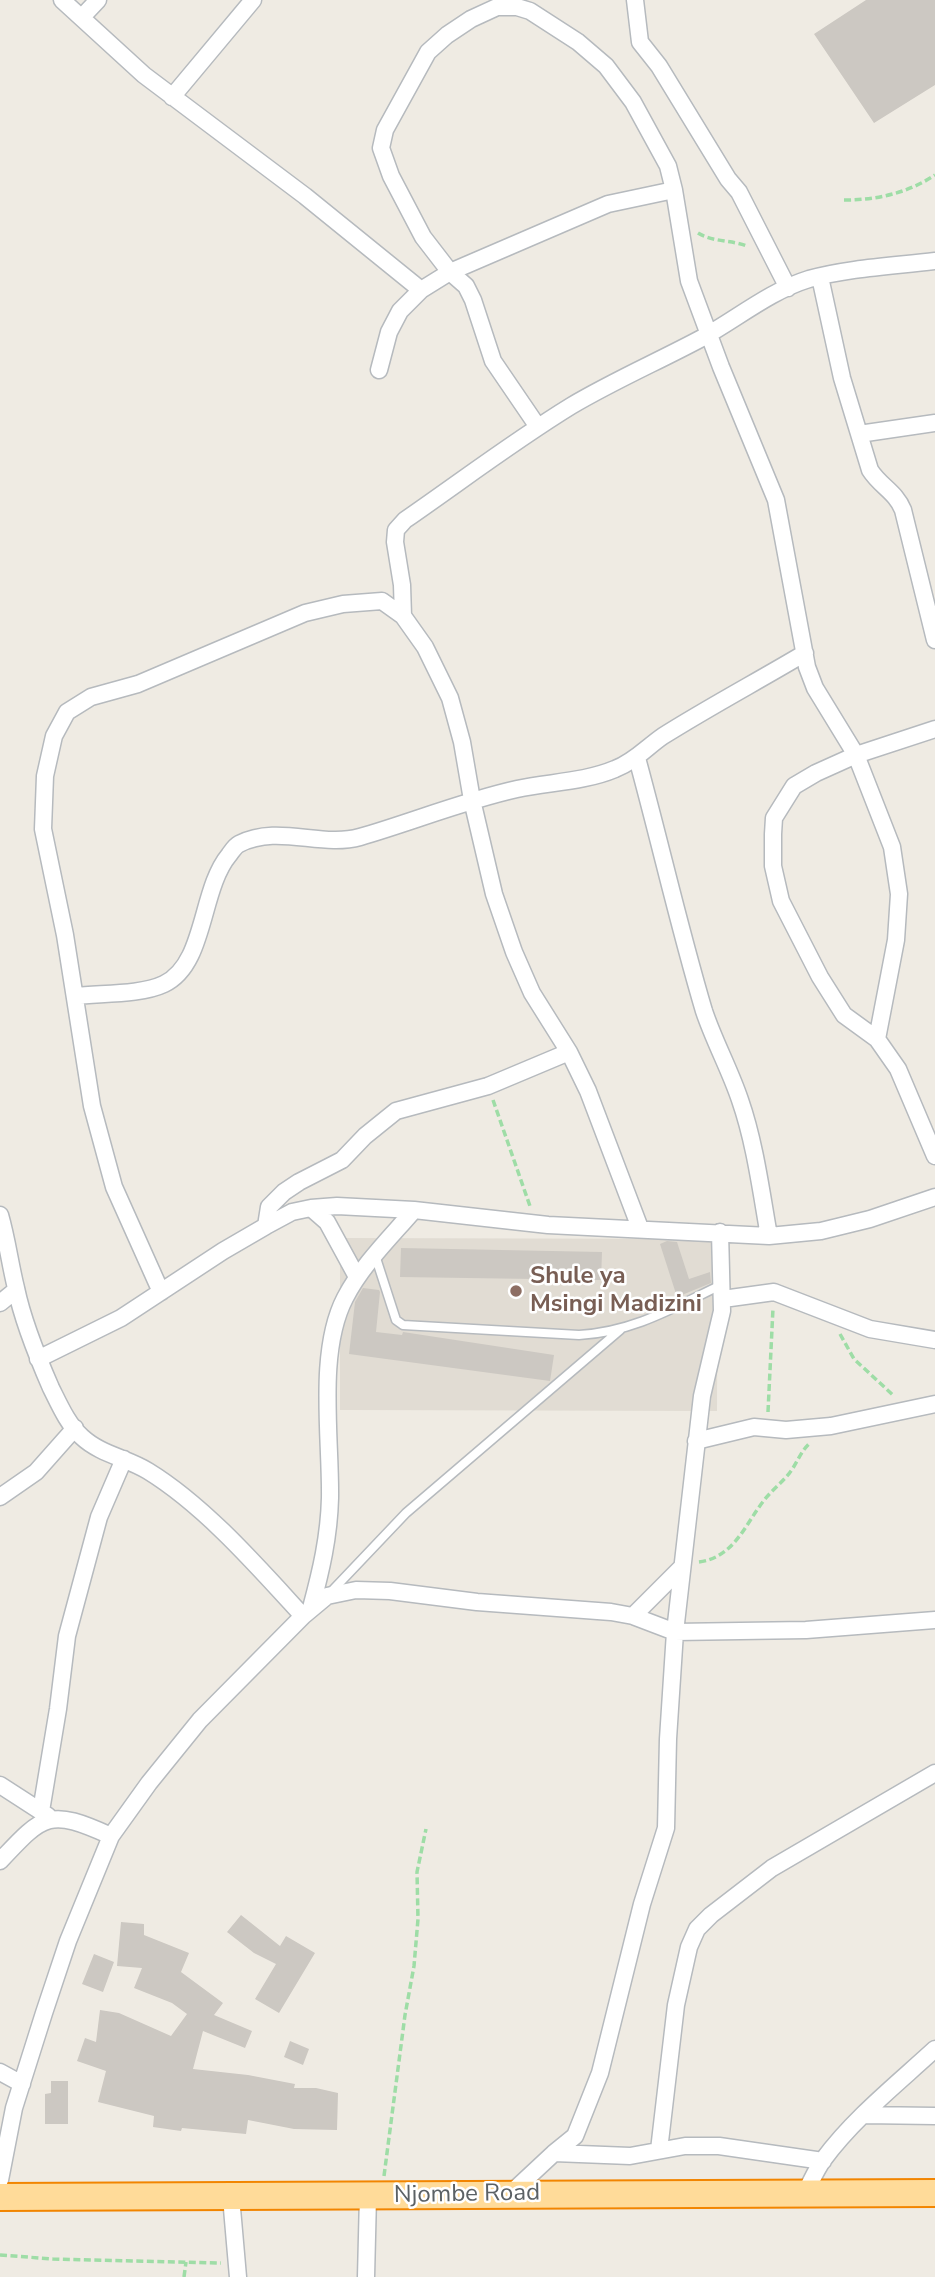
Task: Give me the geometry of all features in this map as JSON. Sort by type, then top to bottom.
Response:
[{"type":"highway","name":"Njombe Road","points":[[0,2197],[935,2193]]},
{"type":"street","points":[[62,0],[144,75],[305,196],[421,290]]},
{"type":"street","points":[[82,17],[98,0]]},
{"type":"street","points":[[172,97],[253,0]]},
{"type":"street","points":[[635,0],[640,42],[659,66],[728,179],[739,192],[788,288]]},
{"type":"street","points":[[538,428],[493,361],[466,286],[450,272],[423,237],[391,176],[381,148],[385,130],[428,52],[471,19],[497,8],[517,7],[530,11],[578,42],[606,66],[633,102],[668,166],[689,281],[776,500],[805,653],[815,688],[856,755],[892,847],[899,894],[896,940],[877,1040]]},
{"type":"street","points":[[379,370],[389,332],[400,311],[421,290],[450,272],[608,204],[674,190]]},
{"type":"street","points":[[403,616],[396,530],[405,520],[538,428],[573,405],[710,334],[788,288],[820,277],[935,261]]},
{"type":"street","points":[[820,277],[842,378],[870,470],[877,482],[898,498],[903,510],[935,640]]},
{"type":"street","points":[[859,434],[935,423]]},
{"type":"street","points":[[161,1292],[114,1187],[92,1106],[65,935],[43,829],[45,776],[54,736],[67,712],[92,697],[138,684],[305,613],[343,604],[382,601],[403,616],[425,647],[450,698],[494,894],[514,952],[532,993],[569,1052],[588,1091],[640,1228]]},
{"type":"street","points":[[75,996],[140,990],[162,985],[178,976],[189,961],[221,864],[237,845],[259,837],[285,835],[335,840],[356,838],[472,800],[585,778],[615,769],[637,758],[661,738],[805,653]]},
{"type":"street","points":[[935,730],[856,755],[794,786],[775,818],[774,866],[781,901],[820,977],[844,1015],[877,1040],[898,1069],[935,1156]]},
{"type":"street","points":[[637,758],[660,841],[680,930],[699,994],[740,1100],[755,1160],[769,1236]]},
{"type":"street","points":[[265,1226],[269,1207],[284,1192],[342,1160],[365,1136],[396,1111],[488,1086],[569,1052]]},
{"type":"street","points":[[38,1359],[121,1318],[265,1226],[292,1212],[311,1208],[337,1206],[414,1210],[536,1224],[769,1236],[821,1231],[870,1219],[935,1197]]},
{"type":"street","points":[[311,1208],[327,1223],[357,1277]]},
{"type":"street","points":[[307,1612],[326,1549],[330,1499],[328,1374],[334,1326],[344,1299],[357,1277],[414,1210]]},
{"type":"street","points":[[0,1215],[16,1290],[38,1359],[58,1403],[75,1428],[96,1447],[148,1471],[220,1529],[307,1612]]},
{"type":"street","points":[[510,2194],[575,2136],[600,2073],[642,1904],[666,1828],[675,1632],[702,1396],[721,1320],[720,1232]]},
{"type":"street","points":[[0,1303],[16,1290]]},
{"type":"street","points":[[722,1292],[776,1293],[870,1329],[935,1340]]},
{"type":"street","points":[[696,1441],[746,1429],[811,1429],[935,1404]]},
{"type":"street","points":[[0,1497],[36,1472],[75,1428]]},
{"type":"street","points":[[0,1861],[47,1815],[67,1636],[99,1517],[124,1459]]},
{"type":"street","points":[[633,1616],[683,1565]]},
{"type":"street","points":[[0,2180],[14,2108],[68,1941],[111,1836],[149,1783],[200,1720],[307,1612],[327,1596],[356,1590],[390,1591],[477,1602],[611,1612],[633,1616],[675,1632],[806,1630],[935,1619]]},
{"type":"street","points":[[659,2150],[676,2005],[689,1947],[697,1930],[772,1868],[935,1773]]},
{"type":"street","points":[[0,1785],[47,1815],[72,1820],[111,1836]]},
{"type":"street","points":[[805,2193],[822,2161],[864,2115],[935,2049]]},
{"type":"street","points":[[0,2072],[22,2084]]},
{"type":"street","points":[[864,2115],[935,2116]]},
{"type":"street","points":[[554,2153],[630,2156],[685,2146],[719,2146],[822,2161]]},
{"type":"street","points":[[231,2196],[237,2270]]},
{"type":"street","points":[[366,2277],[375,2196]]},
{"type":"lane","points":[[375,1255],[396,1320],[403,1325],[579,1335],[621,1330],[722,1292]]},
{"type":"lane","points":[[327,1596],[406,1513],[621,1330]]},
{"type":"path","points":[[844,200],[892,195],[935,175]]},
{"type":"path","points":[[678,219],[704,237],[737,242],[772,257]]},
{"type":"path","points":[[488,1086],[536,1224]]},
{"type":"path","points":[[767,1428],[771,1327],[776,1293]]},
{"type":"path","points":[[832,1315],[854,1359],[907,1410]]},
{"type":"path","points":[[683,1565],[720,1557],[766,1498],[790,1473],[807,1446],[834,1425]]},
{"type":"path","points":[[375,2196],[414,1966],[418,1919],[417,1872],[426,1829]]},
{"type":"path","points":[[0,2255],[186,2262],[237,2270]]},
{"type":"path","points":[[184,2277],[186,2262]]},
{"type":"shaded area","points":[[340,1238],[718,1239],[717,1411],[340,1410]]},
{"type":"building","points":[[866,0],[935,0],[935,85],[874,123],[814,34]]},
{"type":"building","points":[[667,1241],[677,1242],[689,1279],[710,1272],[711,1283],[677,1297],[660,1244]]},
{"type":"building","points":[[401,1248],[602,1252],[601,1280],[400,1277]]},
{"type":"building","points":[[363,1288],[380,1292],[376,1332],[402,1335],[403,1332],[554,1355],[550,1381],[349,1354],[355,1302]]},
{"type":"building","points":[[241,1915],[280,1946],[286,1936],[315,1953],[279,2013],[255,1999],[276,1964],[254,1953],[227,1932]]},
{"type":"building","points":[[121,1922],[144,1924],[144,1935],[189,1953],[181,1972],[223,2003],[214,2015],[252,2031],[245,2048],[203,2031],[193,2069],[248,2075],[295,2084],[294,2088],[316,2088],[338,2093],[337,2130],[294,2129],[248,2120],[246,2134],[182,2128],[181,2131],[153,2127],[154,2116],[98,2102],[106,2071],[77,2061],[85,2038],[96,2042],[100,2010],[119,2013],[171,2036],[187,2014],[172,2003],[134,1988],[142,1968],[117,1966]]},
{"type":"building","points":[[94,1954],[114,1962],[103,1992],[82,1984]]},
{"type":"building","points":[[290,2041],[309,2049],[303,2065],[284,2057]]},
{"type":"building","points":[[51,2081],[68,2081],[68,2124],[45,2124],[45,2094],[51,2093]]},
{"type":"place","name":"Shule ya Msingi Madizini","points":[[516,1291]]}]
